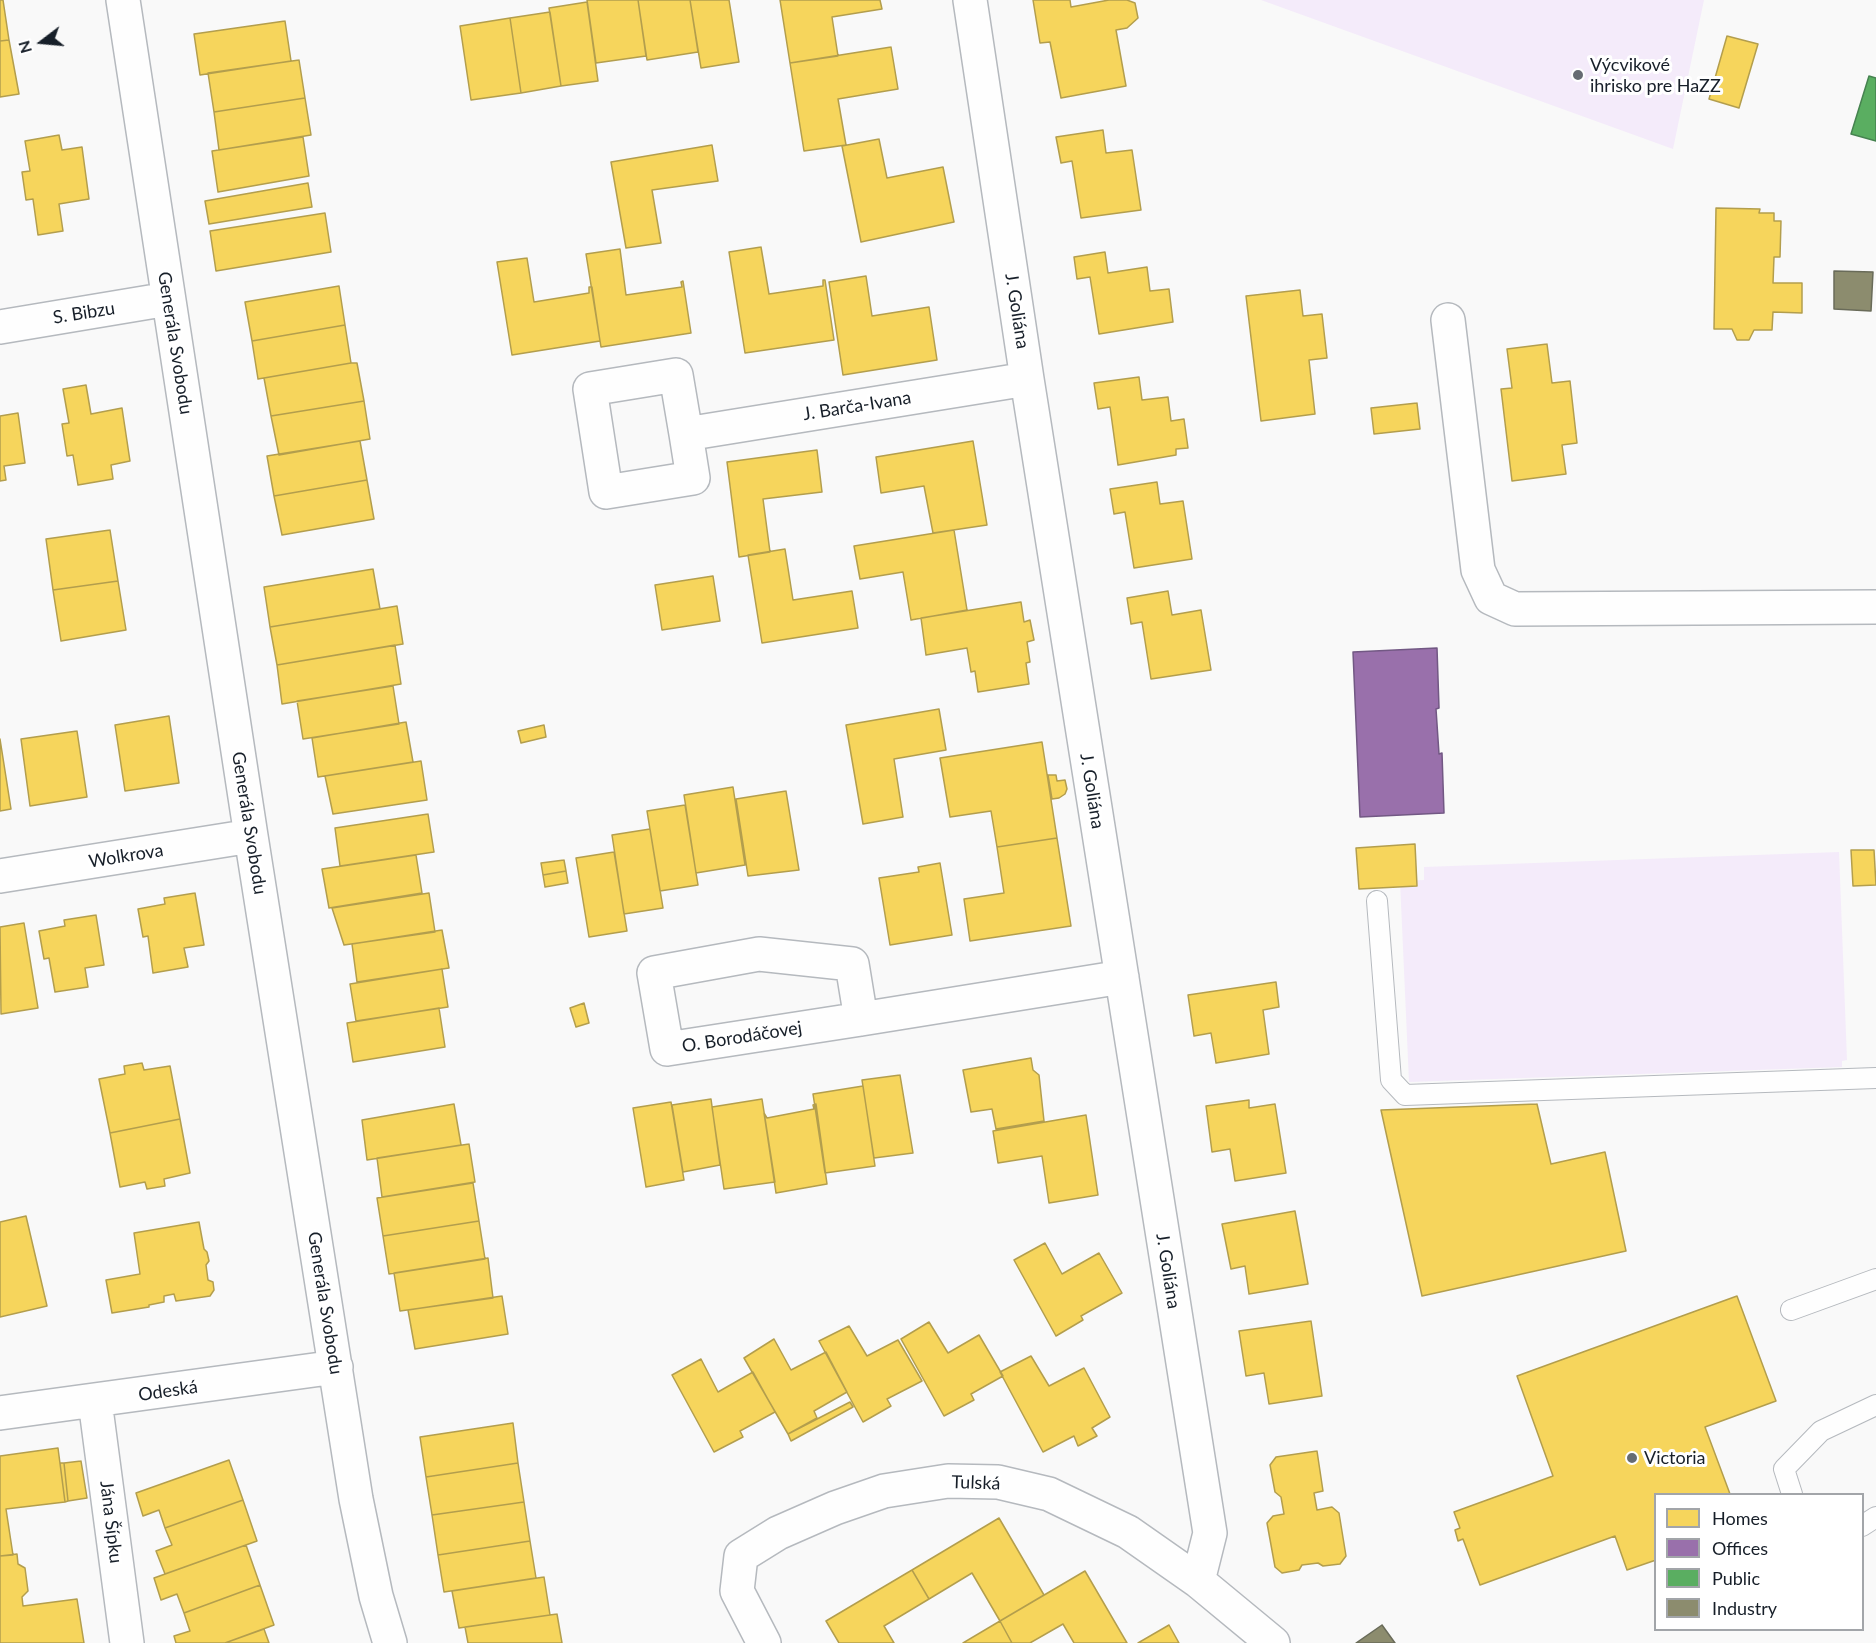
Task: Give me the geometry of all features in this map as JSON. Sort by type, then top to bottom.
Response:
[{"type":"street","name":"Generála Svobodu","points":[[123,0],[251,836],[358,1509],[376,1596],[390,1643]]},
{"type":"street","name":"J. Goliána","points":[[970,0],[1027,379],[1210,1533],[1198,1581]]},
{"type":"street","name":"S. Bibzu","points":[[0,327],[168,299]]},
{"type":"street","points":[[1448,320],[1478,570],[1491,598],[1515,609],[1876,607]]},
{"type":"street","name":"J. Barča-Ivana","points":[[686,434],[1027,379]]},
{"type":"street","name":"Wolkrova","points":[[0,876],[251,836]]},
{"type":"street","name":"O. Borodáčovej","points":[[861,1019],[852,964],[759,954],[654,973],[667,1049],[861,1019],[1122,977]]},
{"type":"street","name":"Odeská","points":[[0,1413],[336,1367]]},
{"type":"street","name":"Jána Šípku","points":[[95,1401],[127,1643]]},
{"type":"street","name":"Tulská","points":[[764,1643],[737,1591],[741,1556],[778,1533],[835,1508],[884,1491],[948,1481],[998,1482],[1049,1494],[1128,1532],[1198,1581],[1273,1643]]},
{"type":"lane","points":[[1377,901],[1392,1080],[1405,1095],[1876,1078]]},
{"type":"lane","points":[[1791,1310],[1876,1280]]},
{"type":"lane","points":[[1792,1493],[1784,1469],[1821,1431],[1876,1405]]},
{"type":"shaded area","name":"Výcvikové ihrisko pre HaZZ","points":[[1261,0],[1704,0],[1673,149]]},
{"type":"shaded area","points":[[1839,852],[1847,1060],[1842,1061],[1842,1067],[1409,1082],[1400,881],[1424,880],[1424,867]]},
{"type":"building: Homes","points":[[0,0],[3,0],[9,40],[0,41]]},
{"type":"building: Homes","points":[[587,0],[638,0],[646,56],[596,63]]},
{"type":"building: Homes","points":[[638,0],[690,0],[698,52],[647,60]]},
{"type":"building: Homes","points":[[690,0],[729,0],[739,62],[701,68]]},
{"type":"building: Homes","points":[[780,0],[880,0],[882,9],[832,17],[838,56],[790,63]]},
{"type":"building: Homes","points":[[1033,0],[1070,0],[1071,7],[1109,0],[1127,0],[1135,3],[1138,18],[1127,28],[1116,30],[1126,86],[1061,98],[1050,42],[1040,43]]},
{"type":"building: Homes","points":[[587,2],[598,81],[561,86],[549,8]]},
{"type":"building: Homes","points":[[550,12],[561,86],[521,93],[510,18]]},
{"type":"building: Homes","points":[[510,18],[521,93],[471,100],[460,26]]},
{"type":"building: Homes","points":[[285,21],[291,61],[200,75],[194,34]]},
{"type":"building: Homes","points":[[1727,36],[1758,44],[1739,108],[1709,99]]},
{"type":"building: Homes","points":[[9,40],[19,94],[0,97],[0,41]]},
{"type":"building: Homes","points":[[891,47],[898,89],[838,99],[846,145],[804,151],[790,63]]},
{"type":"building: Homes","points":[[299,60],[305,98],[214,112],[208,73]]},
{"type":"building: Homes","points":[[305,98],[311,135],[219,150],[214,112]]},
{"type":"building: Homes","points":[[1103,130],[1106,153],[1132,150],[1141,210],[1081,218],[1072,161],[1061,163],[1056,137]]},
{"type":"building: Homes","points":[[59,135],[62,150],[82,147],[89,199],[59,204],[63,231],[38,235],[33,199],[26,200],[22,172],[30,171],[25,141]]},
{"type":"building: Homes","points":[[303,137],[309,176],[218,192],[212,151]]},
{"type":"building: Homes","points":[[879,139],[887,178],[943,167],[954,222],[861,242],[842,146]]},
{"type":"building: Homes","points":[[712,145],[718,181],[652,190],[661,243],[626,248],[611,162]]},
{"type":"building: Homes","points":[[308,183],[312,207],[209,224],[205,201]]},
{"type":"building: Homes","points":[[1716,208],[1760,209],[1759,213],[1774,213],[1774,221],[1781,221],[1780,257],[1774,257],[1773,283],[1802,283],[1802,313],[1773,312],[1772,330],[1754,330],[1749,340],[1737,340],[1732,329],[1714,329]]},
{"type":"building: Homes","points":[[325,213],[331,252],[216,271],[210,231]]},
{"type":"building: Homes","points":[[761,247],[769,294],[823,286],[823,280],[825,280],[834,340],[745,353],[729,252]]},
{"type":"building: Homes","points":[[620,249],[626,295],[682,287],[681,282],[683,281],[691,333],[601,347],[586,254]]},
{"type":"building: Homes","points":[[1105,252],[1108,273],[1147,267],[1150,291],[1169,289],[1173,322],[1099,334],[1090,277],[1077,279],[1074,257]]},
{"type":"building: Homes","points":[[527,258],[534,302],[589,293],[589,287],[592,287],[600,341],[512,355],[497,262]]},
{"type":"building: Homes","points":[[866,276],[872,316],[929,307],[937,360],[843,375],[829,282]]},
{"type":"building: Homes","points":[[339,286],[345,325],[252,341],[245,302]]},
{"type":"building: Homes","points":[[1300,290],[1303,316],[1322,314],[1327,358],[1309,360],[1315,414],[1261,421],[1246,296]]},
{"type":"building: Homes","points":[[345,325],[351,363],[258,379],[252,341]]},
{"type":"building: Homes","points":[[1547,344],[1552,383],[1570,381],[1577,443],[1562,445],[1566,474],[1512,481],[1501,389],[1512,388],[1507,349]]},
{"type":"building: Homes","points":[[357,363],[364,401],[271,416],[264,378]]},
{"type":"building: Homes","points":[[1139,377],[1142,400],[1168,397],[1171,421],[1184,419],[1188,448],[1176,449],[1176,455],[1118,465],[1110,407],[1098,409],[1094,383]]},
{"type":"building: Homes","points":[[86,385],[91,414],[122,408],[130,461],[111,465],[113,479],[78,485],[73,455],[67,456],[62,424],[69,423],[63,389]]},
{"type":"building: Homes","points":[[364,401],[370,439],[279,455],[271,416]]},
{"type":"building: Homes","points":[[1417,403],[1420,429],[1374,434],[1371,408]]},
{"type":"building: Homes","points":[[18,413],[25,463],[4,466],[6,480],[0,481],[0,416]]},
{"type":"building: Homes","points":[[360,441],[367,480],[274,496],[267,456]]},
{"type":"building: Homes","points":[[973,441],[987,525],[933,533],[924,486],[881,493],[876,457]]},
{"type":"building: Homes","points":[[817,450],[822,492],[763,499],[770,552],[739,557],[727,462]]},
{"type":"building: Homes","points":[[367,480],[374,519],[282,535],[274,496]]},
{"type":"building: Homes","points":[[1157,482],[1160,504],[1183,501],[1192,559],[1134,568],[1125,512],[1114,514],[1110,489]]},
{"type":"building: Homes","points":[[110,530],[118,581],[53,590],[46,539]]},
{"type":"building: Homes","points":[[954,530],[967,610],[911,620],[903,572],[860,579],[854,546]]},
{"type":"building: Homes","points":[[785,549],[793,600],[852,591],[858,628],[762,643],[748,555]]},
{"type":"building: Homes","points":[[373,569],[380,609],[270,627],[264,587]]},
{"type":"building: Homes","points":[[713,576],[720,621],[662,630],[655,585]]},
{"type":"building: Homes","points":[[118,581],[126,630],[61,641],[53,590]]},
{"type":"building: Homes","points":[[1168,591],[1172,615],[1201,610],[1211,670],[1151,679],[1142,622],[1131,624],[1127,598]]},
{"type":"building: Homes","points":[[1021,602],[1024,622],[1030,620],[1034,640],[1027,642],[1030,662],[1026,663],[1029,684],[978,692],[975,671],[971,672],[967,648],[926,655],[921,618]]},
{"type":"building: Homes","points":[[397,606],[403,644],[277,665],[270,627]]},
{"type":"building: Homes","points":[[395,645],[401,684],[282,704],[277,665]]},
{"type":"building: Homes","points":[[393,686],[399,724],[303,739],[297,701]]},
{"type":"building: Homes","points":[[939,709],[946,750],[894,759],[903,817],[863,824],[846,725]]},
{"type":"building: Homes","points":[[169,716],[179,783],[125,791],[115,725]]},
{"type":"building: Homes","points":[[406,722],[413,762],[318,777],[312,738]]},
{"type":"building: Homes","points":[[544,725],[546,737],[521,743],[518,731]]},
{"type":"building: Homes","points":[[77,731],[87,797],[30,806],[21,739]]},
{"type":"building: Homes","points":[[0,739],[11,809],[0,811]]},
{"type":"building: Homes","points":[[1042,742],[1057,838],[997,847],[991,811],[950,817],[940,758]]},
{"type":"building: Homes","points":[[421,761],[427,800],[333,814],[325,776]]},
{"type":"building: Homes","points":[[1048,775],[1056,775],[1057,781],[1065,780],[1067,789],[1065,794],[1059,798],[1052,799]]},
{"type":"building: Homes","points":[[733,787],[745,865],[696,873],[684,795]]},
{"type":"building: Homes","points":[[786,791],[799,870],[748,876],[736,799]]},
{"type":"building: Homes","points":[[685,805],[698,885],[660,891],[647,811]]},
{"type":"building: Homes","points":[[428,814],[434,852],[340,866],[335,828]]},
{"type":"building: Homes","points":[[650,829],[663,908],[624,914],[612,835]]},
{"type":"building: Homes","points":[[1057,838],[1071,926],[970,941],[964,899],[1004,893],[997,847]]},
{"type":"building: Homes","points":[[1415,844],[1417,886],[1359,889],[1356,848]]},
{"type":"building: Homes","points":[[1851,850],[1874,850],[1876,885],[1853,886]]},
{"type":"building: Homes","points":[[614,852],[627,931],[589,937],[576,858]]},
{"type":"building: Homes","points":[[416,855],[422,893],[329,908],[322,869]]},
{"type":"building: Homes","points":[[564,860],[566,871],[543,875],[541,863]]},
{"type":"building: Homes","points":[[940,863],[952,935],[890,945],[879,878],[919,872],[918,867]]},
{"type":"building: Homes","points":[[566,871],[568,883],[545,887],[543,875]]},
{"type":"building: Homes","points":[[195,893],[204,945],[184,948],[188,967],[153,973],[148,936],[143,937],[138,909],[165,904],[164,898]]},
{"type":"building: Homes","points":[[429,893],[435,932],[344,945],[332,908]]},
{"type":"building: Homes","points":[[96,915],[104,965],[85,968],[88,987],[55,992],[49,958],[44,959],[39,931],[65,926],[64,920]]},
{"type":"building: Homes","points":[[24,923],[38,1008],[1,1014],[0,927]]},
{"type":"building: Homes","points":[[442,930],[449,968],[357,982],[352,944]]},
{"type":"building: Homes","points":[[442,969],[448,1007],[356,1021],[350,984]]},
{"type":"building: Homes","points":[[1276,982],[1279,1007],[1263,1010],[1269,1054],[1216,1063],[1211,1033],[1194,1036],[1188,995]]},
{"type":"building: Homes","points":[[584,1003],[589,1023],[576,1027],[570,1008]]},
{"type":"building: Homes","points":[[439,1008],[445,1047],[353,1062],[347,1023]]},
{"type":"building: Homes","points":[[1031,1058],[1033,1070],[1039,1075],[1044,1121],[996,1129],[992,1109],[971,1112],[963,1070]]},
{"type":"building: Homes","points":[[142,1063],[144,1070],[170,1066],[180,1119],[110,1133],[99,1079],[125,1074],[124,1066]]},
{"type":"building: Homes","points":[[900,1075],[913,1153],[874,1158],[862,1080]]},
{"type":"building: Homes","points":[[863,1086],[875,1166],[825,1173],[813,1094]]},
{"type":"building: Homes","points":[[711,1099],[720,1165],[683,1172],[672,1105]]},
{"type":"building: Homes","points":[[762,1099],[775,1182],[724,1189],[712,1107]]},
{"type":"building: Homes","points":[[1249,1100],[1249,1108],[1275,1104],[1286,1173],[1235,1181],[1230,1149],[1212,1152],[1206,1106]]},
{"type":"building: Homes","points":[[671,1102],[684,1180],[646,1187],[633,1108]]},
{"type":"building: Homes","points":[[454,1104],[461,1145],[367,1160],[362,1120]]},
{"type":"building: Homes","points":[[816,1104],[827,1184],[776,1193],[764,1113],[767,1118],[814,1109],[813,1105]]},
{"type":"building: Homes","points":[[1537,1104],[1551,1164],[1605,1152],[1626,1251],[1422,1296],[1381,1110]]},
{"type":"building: Homes","points":[[1086,1115],[1098,1195],[1049,1203],[1042,1156],[998,1163],[993,1131]]},
{"type":"building: Homes","points":[[180,1119],[190,1173],[164,1179],[165,1186],[147,1189],[145,1182],[120,1187],[110,1133]]},
{"type":"building: Homes","points":[[469,1144],[475,1182],[382,1197],[377,1158]]},
{"type":"building: Homes","points":[[473,1183],[479,1221],[383,1236],[377,1198]]},
{"type":"building: Homes","points":[[1295,1211],[1308,1284],[1249,1294],[1245,1266],[1231,1269],[1222,1224]]},
{"type":"building: Homes","points":[[26,1216],[47,1306],[0,1317],[0,1222]]},
{"type":"building: Homes","points":[[479,1221],[485,1259],[389,1274],[383,1236]]},
{"type":"building: Homes","points":[[199,1222],[204,1249],[209,1261],[206,1265],[208,1280],[213,1282],[214,1290],[210,1296],[176,1301],[174,1294],[164,1296],[164,1302],[149,1305],[149,1307],[112,1313],[106,1280],[140,1274],[134,1233]]},
{"type":"building: Homes","points":[[1045,1243],[1062,1274],[1099,1253],[1122,1293],[1081,1316],[1083,1320],[1056,1336],[1014,1260]]},
{"type":"building: Homes","points":[[488,1258],[493,1298],[400,1311],[394,1273]]},
{"type":"building: Homes","points":[[502,1296],[508,1334],[415,1349],[408,1310]]},
{"type":"building: Homes","name":"Victoria","points":[[1737,1296],[1776,1401],[1705,1427],[1730,1493],[1654,1493],[1654,1561],[1627,1570],[1615,1536],[1480,1585],[1463,1539],[1458,1541],[1455,1530],[1460,1528],[1454,1512],[1553,1476],[1517,1376]]},
{"type":"building: Homes","points":[[1311,1321],[1322,1396],[1269,1404],[1264,1373],[1246,1376],[1239,1331]]},
{"type":"building: Homes","points":[[929,1322],[948,1353],[979,1335],[1003,1376],[971,1394],[974,1400],[944,1416],[901,1339]]},
{"type":"building: Homes","points":[[849,1326],[867,1356],[898,1340],[922,1381],[887,1399],[891,1406],[863,1422],[819,1341]]},
{"type":"building: Homes","points":[[774,1339],[791,1370],[826,1352],[847,1392],[814,1411],[817,1418],[788,1434],[744,1358]]},
{"type":"building: Homes","points":[[1031,1356],[1049,1386],[1084,1368],[1110,1417],[1092,1428],[1097,1436],[1078,1446],[1074,1436],[1043,1452],[1000,1372]]},
{"type":"building: Homes","points":[[701,1359],[718,1392],[753,1372],[775,1412],[740,1431],[743,1437],[714,1452],[672,1375]]},
{"type":"building: Homes","points":[[850,1402],[853,1407],[791,1441],[788,1434]]},
{"type":"building: Homes","points":[[513,1423],[518,1463],[426,1477],[420,1437]]},
{"type":"building: Homes","points":[[58,1448],[65,1502],[6,1509],[13,1555],[0,1556],[0,1456]]},
{"type":"building: Homes","points":[[1317,1451],[1323,1491],[1314,1493],[1317,1510],[1332,1507],[1339,1513],[1346,1556],[1340,1564],[1302,1565],[1299,1570],[1282,1573],[1275,1567],[1267,1523],[1273,1516],[1284,1514],[1281,1497],[1275,1492],[1270,1465],[1276,1457]]},
{"type":"building: Homes","points":[[229,1460],[243,1500],[165,1528],[159,1510],[143,1516],[136,1493]]},
{"type":"building: Homes","points":[[81,1461],[87,1498],[68,1501],[64,1463]]},
{"type":"building: Homes","points":[[60,1463],[64,1463],[68,1501],[65,1502]]},
{"type":"building: Homes","points":[[518,1463],[524,1502],[432,1515],[426,1477]]},
{"type":"building: Homes","points":[[243,1500],[257,1541],[165,1574],[156,1551],[172,1545],[165,1528]]},
{"type":"building: Homes","points":[[524,1502],[530,1541],[438,1555],[432,1515]]},
{"type":"building: Homes","points":[[999,1518],[1044,1595],[1000,1621],[972,1573],[929,1599],[912,1570]]},
{"type":"building: Homes","points":[[530,1541],[536,1578],[444,1592],[438,1555]]},
{"type":"building: Homes","points":[[246,1545],[260,1585],[184,1613],[177,1594],[161,1600],[154,1578]]},
{"type":"building: Homes","points":[[17,1554],[18,1564],[25,1568],[28,1591],[22,1597],[23,1606],[77,1599],[84,1643],[0,1643],[0,1556]]},
{"type":"building: Homes","points":[[912,1570],[929,1599],[884,1626],[894,1643],[839,1643],[826,1621]]},
{"type":"building: Homes","points":[[1085,1571],[1127,1643],[1074,1643],[1063,1624],[1030,1643],[1012,1643],[1000,1621]]},
{"type":"building: Homes","points":[[544,1577],[550,1615],[459,1628],[452,1591]]},
{"type":"building: Homes","points":[[260,1585],[274,1625],[225,1643],[176,1643],[174,1636],[190,1631],[184,1613]]},
{"type":"building: Homes","points":[[557,1614],[562,1643],[468,1643],[465,1627]]},
{"type":"building: Homes","points":[[1000,1621],[1012,1643],[963,1643]]},
{"type":"building: Homes","points":[[1169,1625],[1179,1643],[1138,1643]]},
{"type":"building: Homes","points":[[264,1629],[269,1643],[225,1643]]},
{"type":"building: Offices","points":[[1437,648],[1439,708],[1436,709],[1439,754],[1442,753],[1444,813],[1360,817],[1353,652]]},
{"type":"building: Public","points":[[1869,76],[1876,78],[1876,141],[1851,134]]},
{"type":"building: Industry","points":[[1834,271],[1873,272],[1871,311],[1834,309]]},
{"type":"building: Industry","points":[[1382,1625],[1395,1643],[1356,1643]]},
{"type":"place","name":"Výcvikové ihrisko pre HaZZ","points":[[1578,75]]},
{"type":"place","name":"Victoria","points":[[1632,1458]]}]
